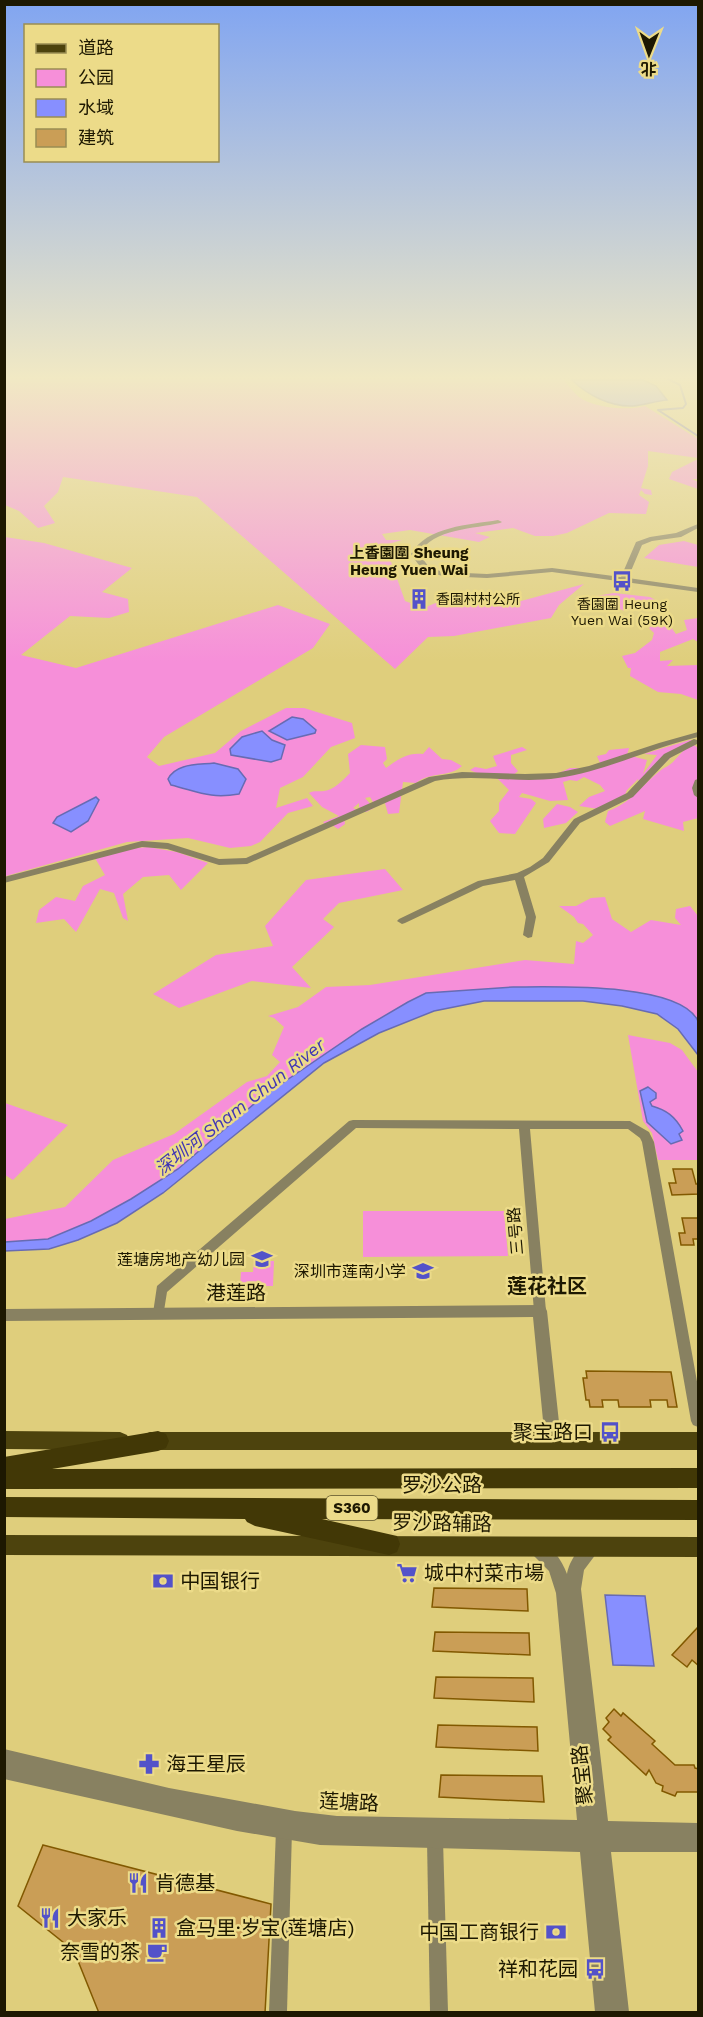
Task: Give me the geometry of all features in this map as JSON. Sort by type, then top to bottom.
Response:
[{"type":"highway","points":[[4,1467],[158,1441]]},
{"type":"highway","name":"罗沙公路","points":[[4,1479],[699,1478]]},
{"type":"highway","name":"罗沙公路","points":[[4,1507],[699,1510]]},
{"type":"highway","points":[[222,1507],[389,1544]]},
{"type":"main road","points":[[4,1440],[699,1441]]},
{"type":"main road","name":"罗沙路辅路","points":[[4,1545],[389,1544],[699,1547]]},
{"type":"street","points":[[498,522],[440,534],[417,548],[415,554],[426,569],[443,574],[487,576],[552,570],[699,590]]},
{"type":"street","points":[[623,580],[639,544],[650,539],[679,534],[699,526]]},
{"type":"street","points":[[402,921],[481,883],[519,876],[546,860],[577,821],[630,795],[667,756],[697,739]]},
{"type":"street","points":[[4,880],[142,844],[168,846],[219,862],[247,861],[432,779],[457,775],[537,777],[564,775],[697,739]]},
{"type":"street","points":[[699,782],[696,788],[699,795]]},
{"type":"street","points":[[519,876],[531,917],[528,935]]},
{"type":"street","points":[[159,1313],[161,1290],[353,1124],[619,1123],[630,1125],[645,1135],[699,1421]]},
{"type":"street","name":"三号路","points":[[524,1124],[553,1441]]},
{"type":"street","name":"港莲路","points":[[4,1315],[540,1311]]},
{"type":"street","name":"聚宝路","points":[[594,1546],[576,1567],[573,1589],[594,1837],[605,2013]]},
{"type":"street","name":"聚宝路","points":[[537,1547],[556,1566],[564,1593],[594,1837],[619,2013]]},
{"type":"street","name":"莲塘路","points":[[4,1758],[180,1800],[304,1822],[699,1844]]},
{"type":"street","name":"莲塘路","points":[[4,1770],[284,1830],[344,1838],[435,1840],[594,1837],[699,1832]]},
{"type":"street","points":[[278,2013],[284,1830]]},
{"type":"street","points":[[435,1840],[439,2013]]},
{"type":"green space","points":[[5,473],[646,473],[641,488],[651,490],[652,495],[645,494],[641,490],[639,495],[649,502],[646,514],[609,513],[567,533],[553,536],[535,536],[513,528],[475,533],[490,537],[479,542],[410,530],[382,534],[386,540],[402,540],[385,545],[405,601],[424,608],[452,599],[481,595],[501,594],[502,600],[521,601],[584,584],[559,605],[551,618],[454,636],[428,637],[395,669],[197,497],[63,477],[58,492],[44,506],[55,523],[38,528],[19,511],[5,505]]},
{"type":"green space","points":[[672,473],[698,473],[698,479],[692,479],[698,482],[698,489],[669,479]]},
{"type":"green space","points":[[5,537],[44,543],[132,568],[102,592],[128,599],[129,612],[109,618],[70,616],[21,655],[76,668],[278,605],[330,624],[313,648],[164,737],[147,757],[159,766],[215,753],[241,731],[286,708],[304,708],[352,723],[355,738],[331,747],[303,777],[280,788],[276,808],[307,798],[313,806],[288,813],[260,842],[251,846],[230,848],[188,838],[127,842],[6,876]]},
{"type":"green space","points":[[684,541],[698,545],[698,567],[644,558],[659,545]]},
{"type":"green space","points":[[614,593],[650,597],[663,604],[624,611],[596,596]]},
{"type":"green space","points":[[698,618],[698,642],[693,639],[660,652],[660,661],[673,660],[667,666],[698,665],[698,700],[681,694],[658,692],[630,676],[631,668],[628,668],[622,656],[635,653],[652,640],[654,633],[649,628],[657,622],[667,622],[676,634],[687,630],[684,620]]},
{"type":"green space","points":[[692,740],[653,773],[639,782],[638,779],[627,790],[623,800],[605,810],[579,806],[589,797],[605,791],[600,785],[584,777],[577,781],[563,782],[568,800],[550,801],[522,793],[519,797],[531,799],[536,803],[515,834],[499,833],[490,821],[499,811],[499,803],[509,790],[495,776],[481,775],[470,770],[475,767],[486,769],[497,766],[493,756],[522,747],[527,750],[511,755],[511,763],[518,771],[510,778],[525,774],[552,776],[570,768],[584,768],[600,763],[597,756],[606,754],[609,750],[629,748],[627,755],[647,760],[643,774],[657,755],[644,754]]},
{"type":"green space","points":[[361,745],[385,747],[387,759],[383,763],[386,768],[403,757],[423,754],[429,747],[442,759],[451,760],[462,766],[457,770],[428,777],[416,783],[403,782],[399,813],[388,814],[385,803],[373,802],[370,797],[365,798],[374,808],[366,812],[359,807],[359,803],[353,808],[361,812],[344,818],[345,824],[338,829],[332,825],[327,827],[323,822],[339,816],[322,807],[309,793],[328,790],[341,782],[350,773],[348,754]]},
{"type":"green space","points":[[694,745],[698,748],[698,818],[683,822],[684,831],[643,819],[645,811],[610,826],[605,822],[608,811],[630,799],[654,775]]},
{"type":"green space","points":[[557,804],[570,807],[578,812],[566,823],[544,828],[543,819]]},
{"type":"green space","points":[[148,847],[177,852],[208,863],[181,890],[169,875],[143,877],[123,894],[128,921],[123,918],[114,893],[100,889],[76,932],[64,919],[36,923],[39,910],[56,897],[75,901],[83,886],[105,875],[95,858],[127,849]]},
{"type":"green space","points":[[385,869],[403,890],[339,903],[323,919],[334,927],[292,967],[311,988],[252,981],[179,1008],[153,994],[216,955],[273,946],[265,926],[306,880]]},
{"type":"green space","points":[[605,897],[612,919],[631,932],[651,920],[681,925],[675,918],[676,909],[690,906],[698,916],[698,1031],[640,997],[426,1000],[287,1084],[154,1195],[82,1233],[5,1248],[5,1219],[65,1207],[113,1160],[174,1134],[247,1082],[267,1076],[280,1062],[272,1055],[284,1027],[268,1016],[298,1007],[326,987],[370,985],[525,960],[574,964],[576,941],[583,943],[593,935],[583,924],[578,923],[574,917],[559,906],[576,906],[591,898]]},
{"type":"green space","points":[[628,1035],[670,1043],[682,1050],[698,1072],[698,1160],[658,1160],[652,1133],[643,1121]]},
{"type":"green space","points":[[5,1103],[68,1125],[13,1180],[5,1175]]},
{"type":"green space","points":[[363,1211],[504,1211],[508,1256],[363,1257]]},
{"type":"green space","points":[[254,1261],[274,1261],[273,1286],[240,1286],[241,1272],[253,1272]]},
{"type":"water","points":[[292,717],[303,719],[316,730],[315,733],[287,740],[269,731]]},
{"type":"water","points":[[262,731],[272,740],[285,745],[281,759],[271,762],[231,755],[230,749],[242,737]]},
{"type":"water","points":[[214,763],[238,769],[246,779],[239,794],[220,796],[205,794],[171,785],[168,779],[182,767]]},
{"type":"water","points":[[96,797],[99,800],[88,821],[71,832],[53,823],[57,817]]},
{"type":"water","points":[[513,987],[612,989],[665,998],[684,1007],[699,1022],[698,1055],[678,1029],[657,1014],[622,1006],[583,1001],[484,1001],[434,1011],[379,1033],[324,1063],[163,1193],[117,1223],[78,1240],[49,1249],[5,1251],[5,1242],[48,1239],[91,1221],[131,1199],[178,1169],[262,1097],[362,1029],[408,1002],[426,993]]},
{"type":"water","points":[[648,1087],[656,1093],[656,1098],[650,1102],[652,1106],[666,1112],[677,1121],[683,1131],[679,1134],[682,1140],[671,1144],[647,1122],[640,1091]]},
{"type":"water","points":[[605,1595],[645,1596],[654,1666],[613,1665]]},
{"type":"building","points":[[673,1169],[692,1169],[696,1184],[699,1184],[699,1194],[672,1195],[669,1183],[676,1183]]},
{"type":"building","points":[[682,1218],[699,1218],[699,1239],[693,1239],[694,1245],[681,1245],[679,1233],[685,1233]]},
{"type":"building","points":[[586,1371],[671,1372],[677,1407],[668,1407],[667,1400],[650,1400],[651,1407],[619,1407],[618,1400],[602,1400],[603,1407],[590,1407],[589,1400],[586,1400],[583,1378],[587,1378]]},
{"type":"building","points":[[434,1588],[527,1589],[528,1611],[432,1607]]},
{"type":"building","points":[[699,1626],[699,1666],[692,1660],[687,1667],[672,1655]]},
{"type":"building","points":[[435,1632],[529,1633],[530,1655],[433,1651]]},
{"type":"building","points":[[436,1677],[533,1678],[534,1702],[434,1698]]},
{"type":"building","points":[[614,1709],[621,1716],[623,1713],[655,1741],[652,1744],[675,1765],[694,1765],[699,1769],[699,1792],[677,1792],[675,1796],[662,1791],[663,1786],[656,1783],[649,1770],[646,1775],[608,1740],[611,1737],[603,1729],[609,1722],[606,1718]]},
{"type":"building","points":[[438,1725],[537,1727],[538,1751],[436,1747]]},
{"type":"building","points":[[441,1775],[542,1776],[544,1802],[439,1797]]},
{"type":"building","name":"盒马里·岁宝(莲塘店)","points":[[43,1845],[271,1904],[265,2013],[99,2013],[74,1951],[18,1906]]},
{"type":"place","name":"香園圍 Heung Yuen Wai (59K)","points":[[622,581]]},
{"type":"place","name":"香園村村公所","points":[[419,599]]},
{"type":"place","name":"莲塘房地产幼儿园","points":[[262,1259]]},
{"type":"place","name":"深圳市莲南小学","points":[[423,1271]]},
{"type":"place","name":"聚宝路口","points":[[610,1432]]},
{"type":"place","name":"城中村菜市場","points":[[407,1573]]},
{"type":"place","name":"中国银行","points":[[163,1581]]},
{"type":"place","name":"海王星辰","points":[[149,1764]]},
{"type":"place","name":"肯德基","points":[[138,1883]]},
{"type":"place","name":"大家乐","points":[[50,1918]]},
{"type":"place","name":"盒马里·岁宝(莲塘店)","points":[[159,1928]]},
{"type":"place","name":"中国工商银行","points":[[556,1932]]},
{"type":"place","name":"奈雪的茶","points":[[157,1952]]},
{"type":"place","name":"祥和花园","points":[[595,1969]]},
{"type":"district","name":"上香園圍 Sheung Heung Yuen Wai","points":[[409,562]]},
{"type":"district","name":"莲花社区","points":[[547,1286]]},
{"type":"water label","name":"深圳河 Sham Chun River","points":[[240,1107]]}]
